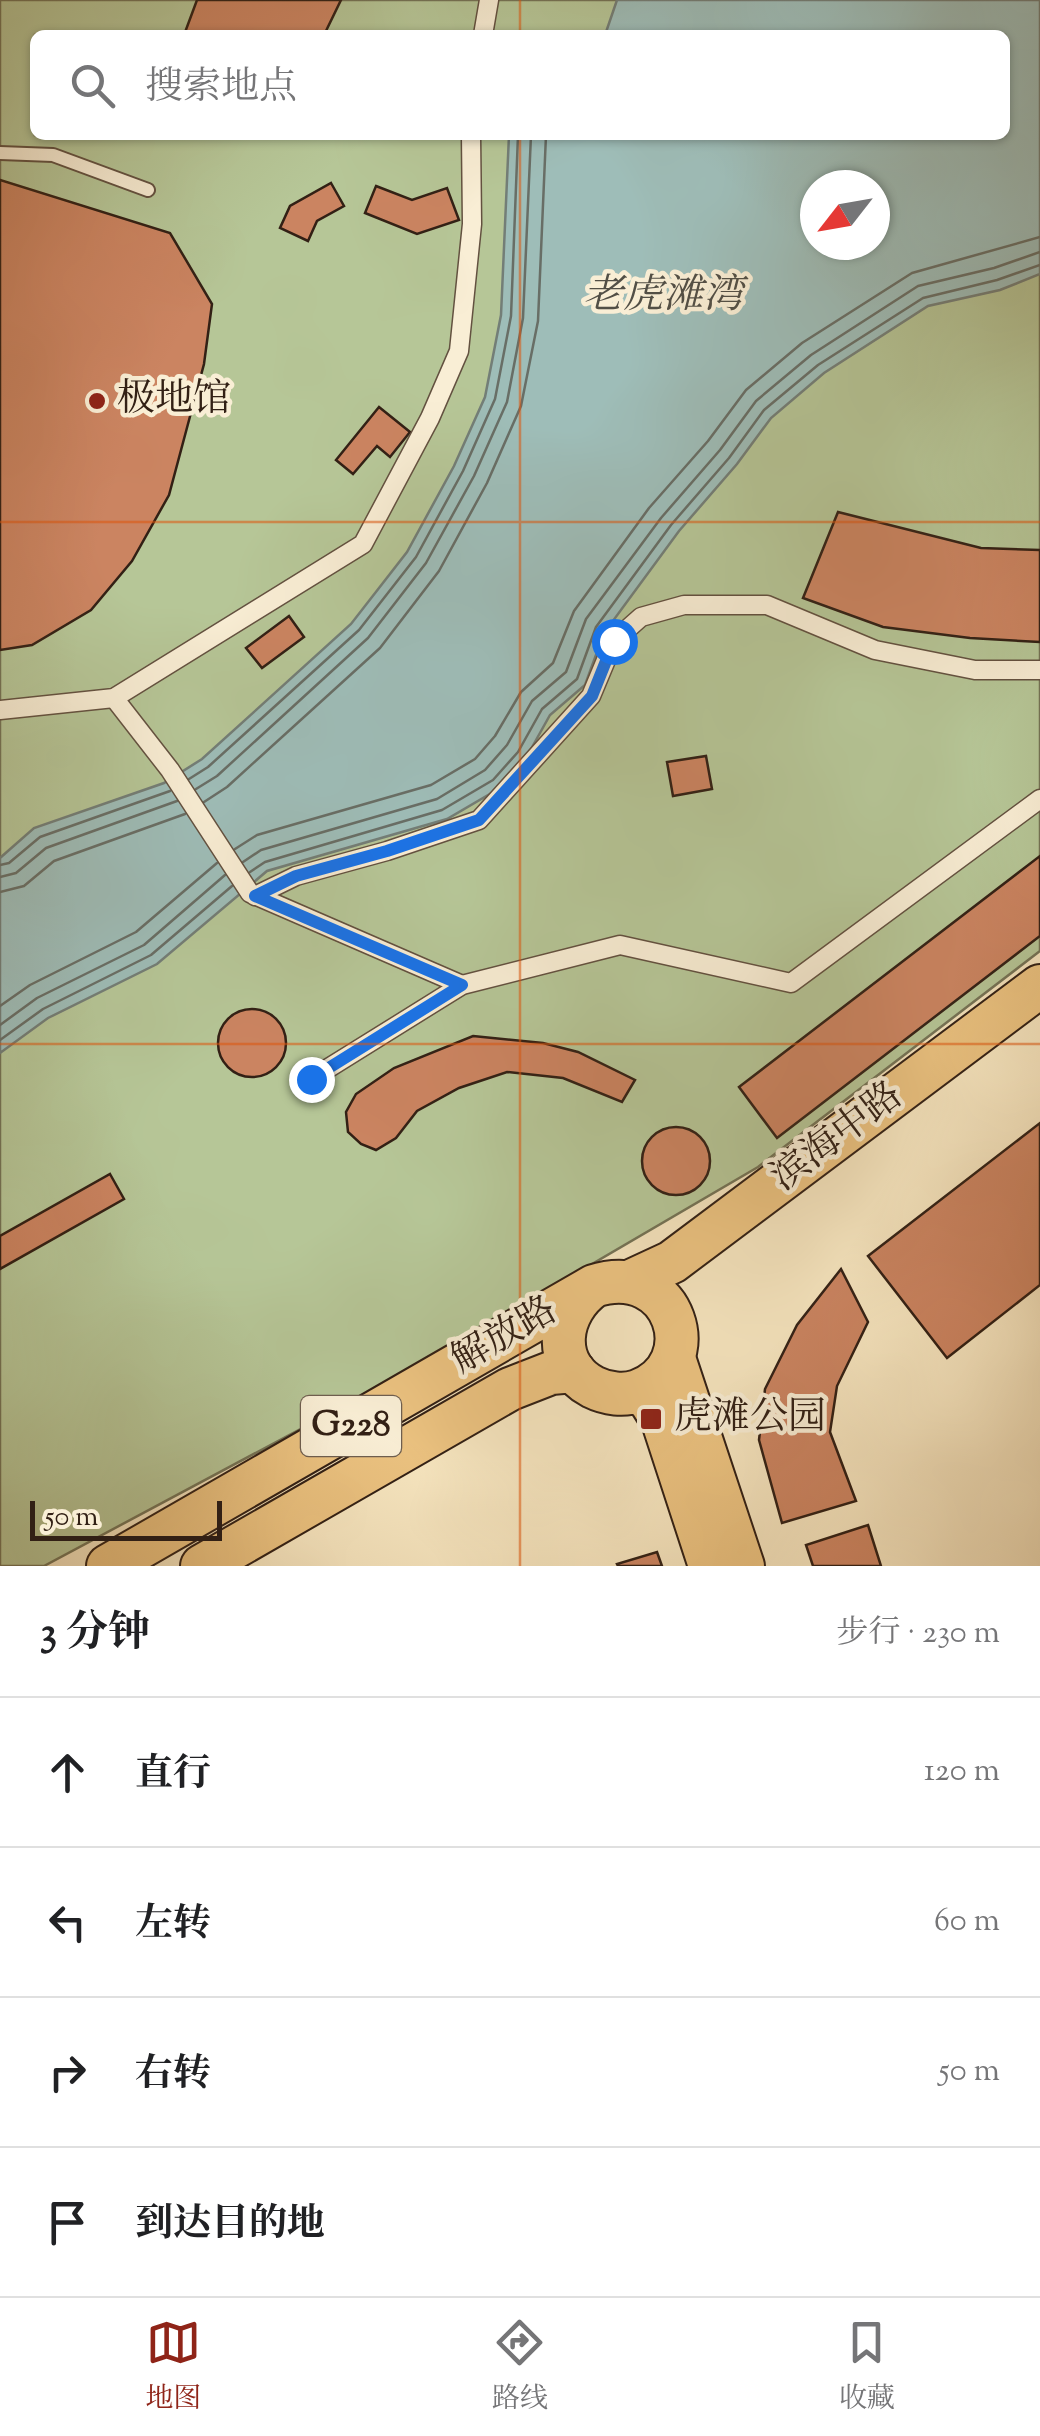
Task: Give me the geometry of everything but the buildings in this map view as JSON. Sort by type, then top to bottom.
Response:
[{"type":"highway","name":"滨海中路","points":[[574,1371],[566,1357],[564,1324],[580,1296],[630,1289],[672,1262],[1040,986]]},
{"type":"highway","name":"滨海中路","points":[[630,1289],[1040,1020]]},
{"type":"highway","points":[[630,1289],[673,1317],[677,1336],[674,1355],[665,1372],[651,1385],[633,1393]]},
{"type":"highway","name":"解放路","points":[[108,1566],[630,1289]]},
{"type":"highway","name":"解放路","points":[[202,1566],[510,1388],[551,1372],[574,1371],[600,1391],[633,1393]]},
{"type":"main road","points":[[674,1355],[744,1566]]},
{"type":"main road","points":[[633,1393],[647,1398],[662,1422],[709,1566]]},
{"type":"street","points":[[484,30],[489,0]]},
{"type":"street","points":[[0,710],[114,698],[363,544],[430,418],[459,351],[472,224],[471,140]]},
{"type":"street","points":[[253,895],[296,876],[479,820],[592,696],[614,641],[641,617],[669,608],[684,604],[767,606],[875,650],[975,670],[1040,670]]},
{"type":"street","points":[[114,698],[170,770],[253,895],[462,985]]},
{"type":"street","points":[[311,1079],[462,985],[620,945],[792,983],[1040,799]]},
{"type":"lane","points":[[0,153],[53,156],[148,190]]},
{"type":"green space","points":[[0,0],[1040,0],[1040,951],[758,1167],[409,1371],[44,1566],[0,1566]]},
{"type":"water","name":"老虎滩湾","points":[[617,0],[1040,0],[1040,274],[1000,290],[928,306],[824,373],[771,418],[679,531],[604,633],[585,685],[550,715],[526,758],[500,788],[447,819],[267,871],[157,964],[48,1018],[0,1053],[0,858],[34,828],[164,783],[202,759],[351,624],[407,552],[454,466],[485,397],[501,315],[509,140],[1010,140],[1010,30],[607,30]]},
{"type":"place","name":"极地馆","points":[[97,401]]},
{"type":"place","name":"虎滩公园","points":[[651,1419]]},
{"type":"route","points":[[311,1079],[462,985],[255,896],[296,876],[479,820],[592,696],[614,641]]}]
